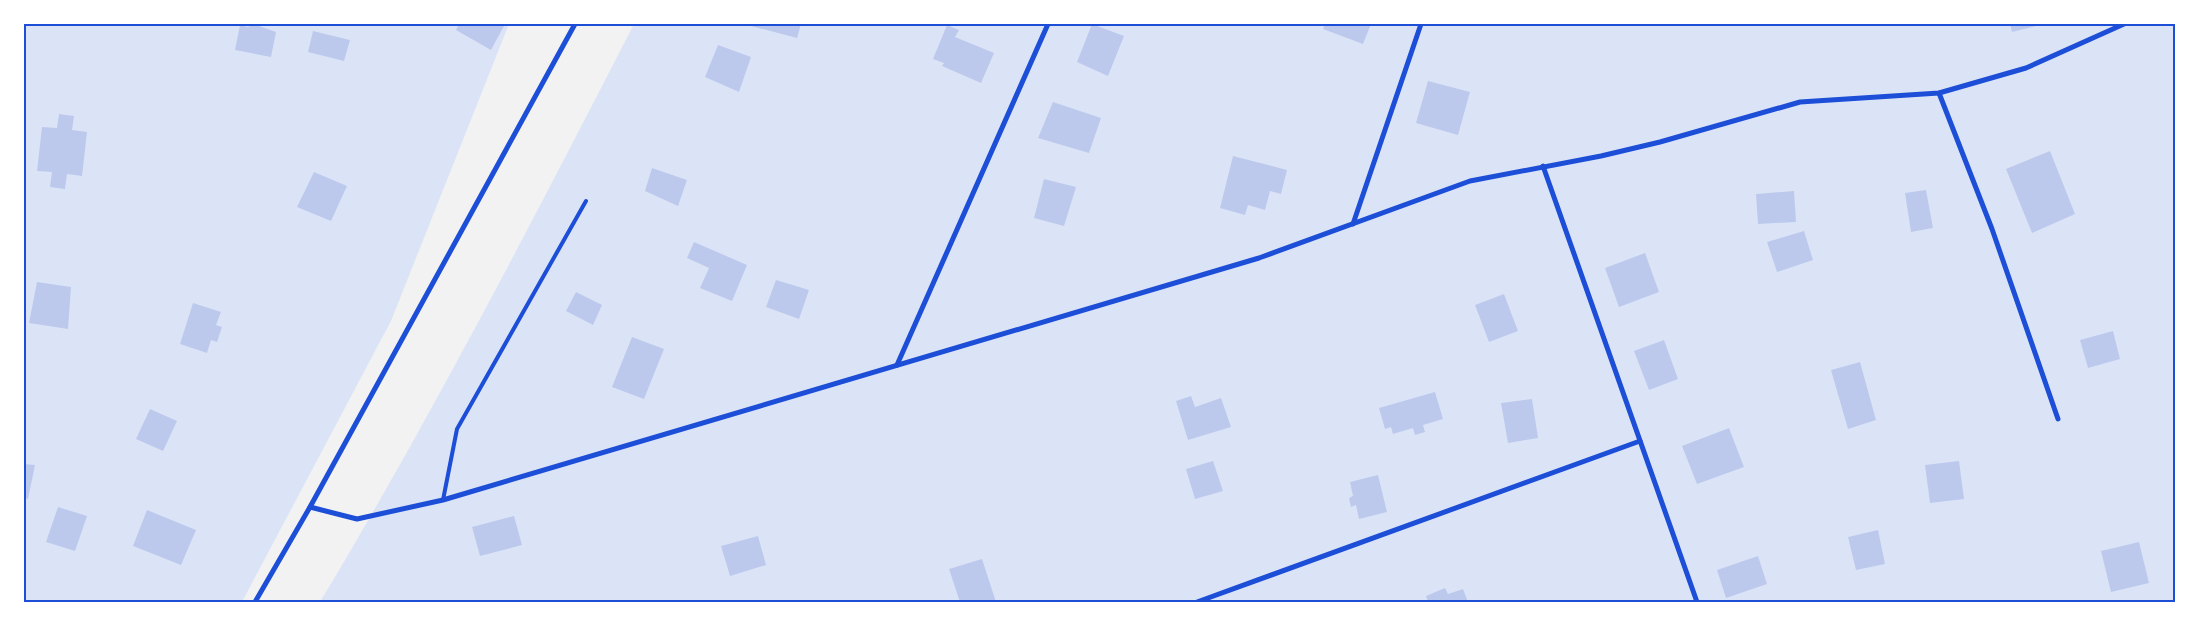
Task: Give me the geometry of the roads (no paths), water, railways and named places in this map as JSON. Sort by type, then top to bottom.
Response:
[{"type":"street","points":[[255,602],[310,507],[575,24]]},
{"type":"street","points":[[897,365],[1048,24]]},
{"type":"street","points":[[1353,224],[1421,24]]},
{"type":"street","points":[[310,507],[357,519],[443,500],[1259,258],[1470,182],[1601,156],[1660,142],[1800,102],[1939,93],[2026,68],[2124,24]]},
{"type":"street","points":[[1939,93],[1992,230],[2058,419]]},
{"type":"street","points":[[1543,166],[1697,602]]},
{"type":"street","points":[[1197,602],[1640,441]]},
{"type":"lane","points":[[443,500],[457,429],[586,201]]}]
